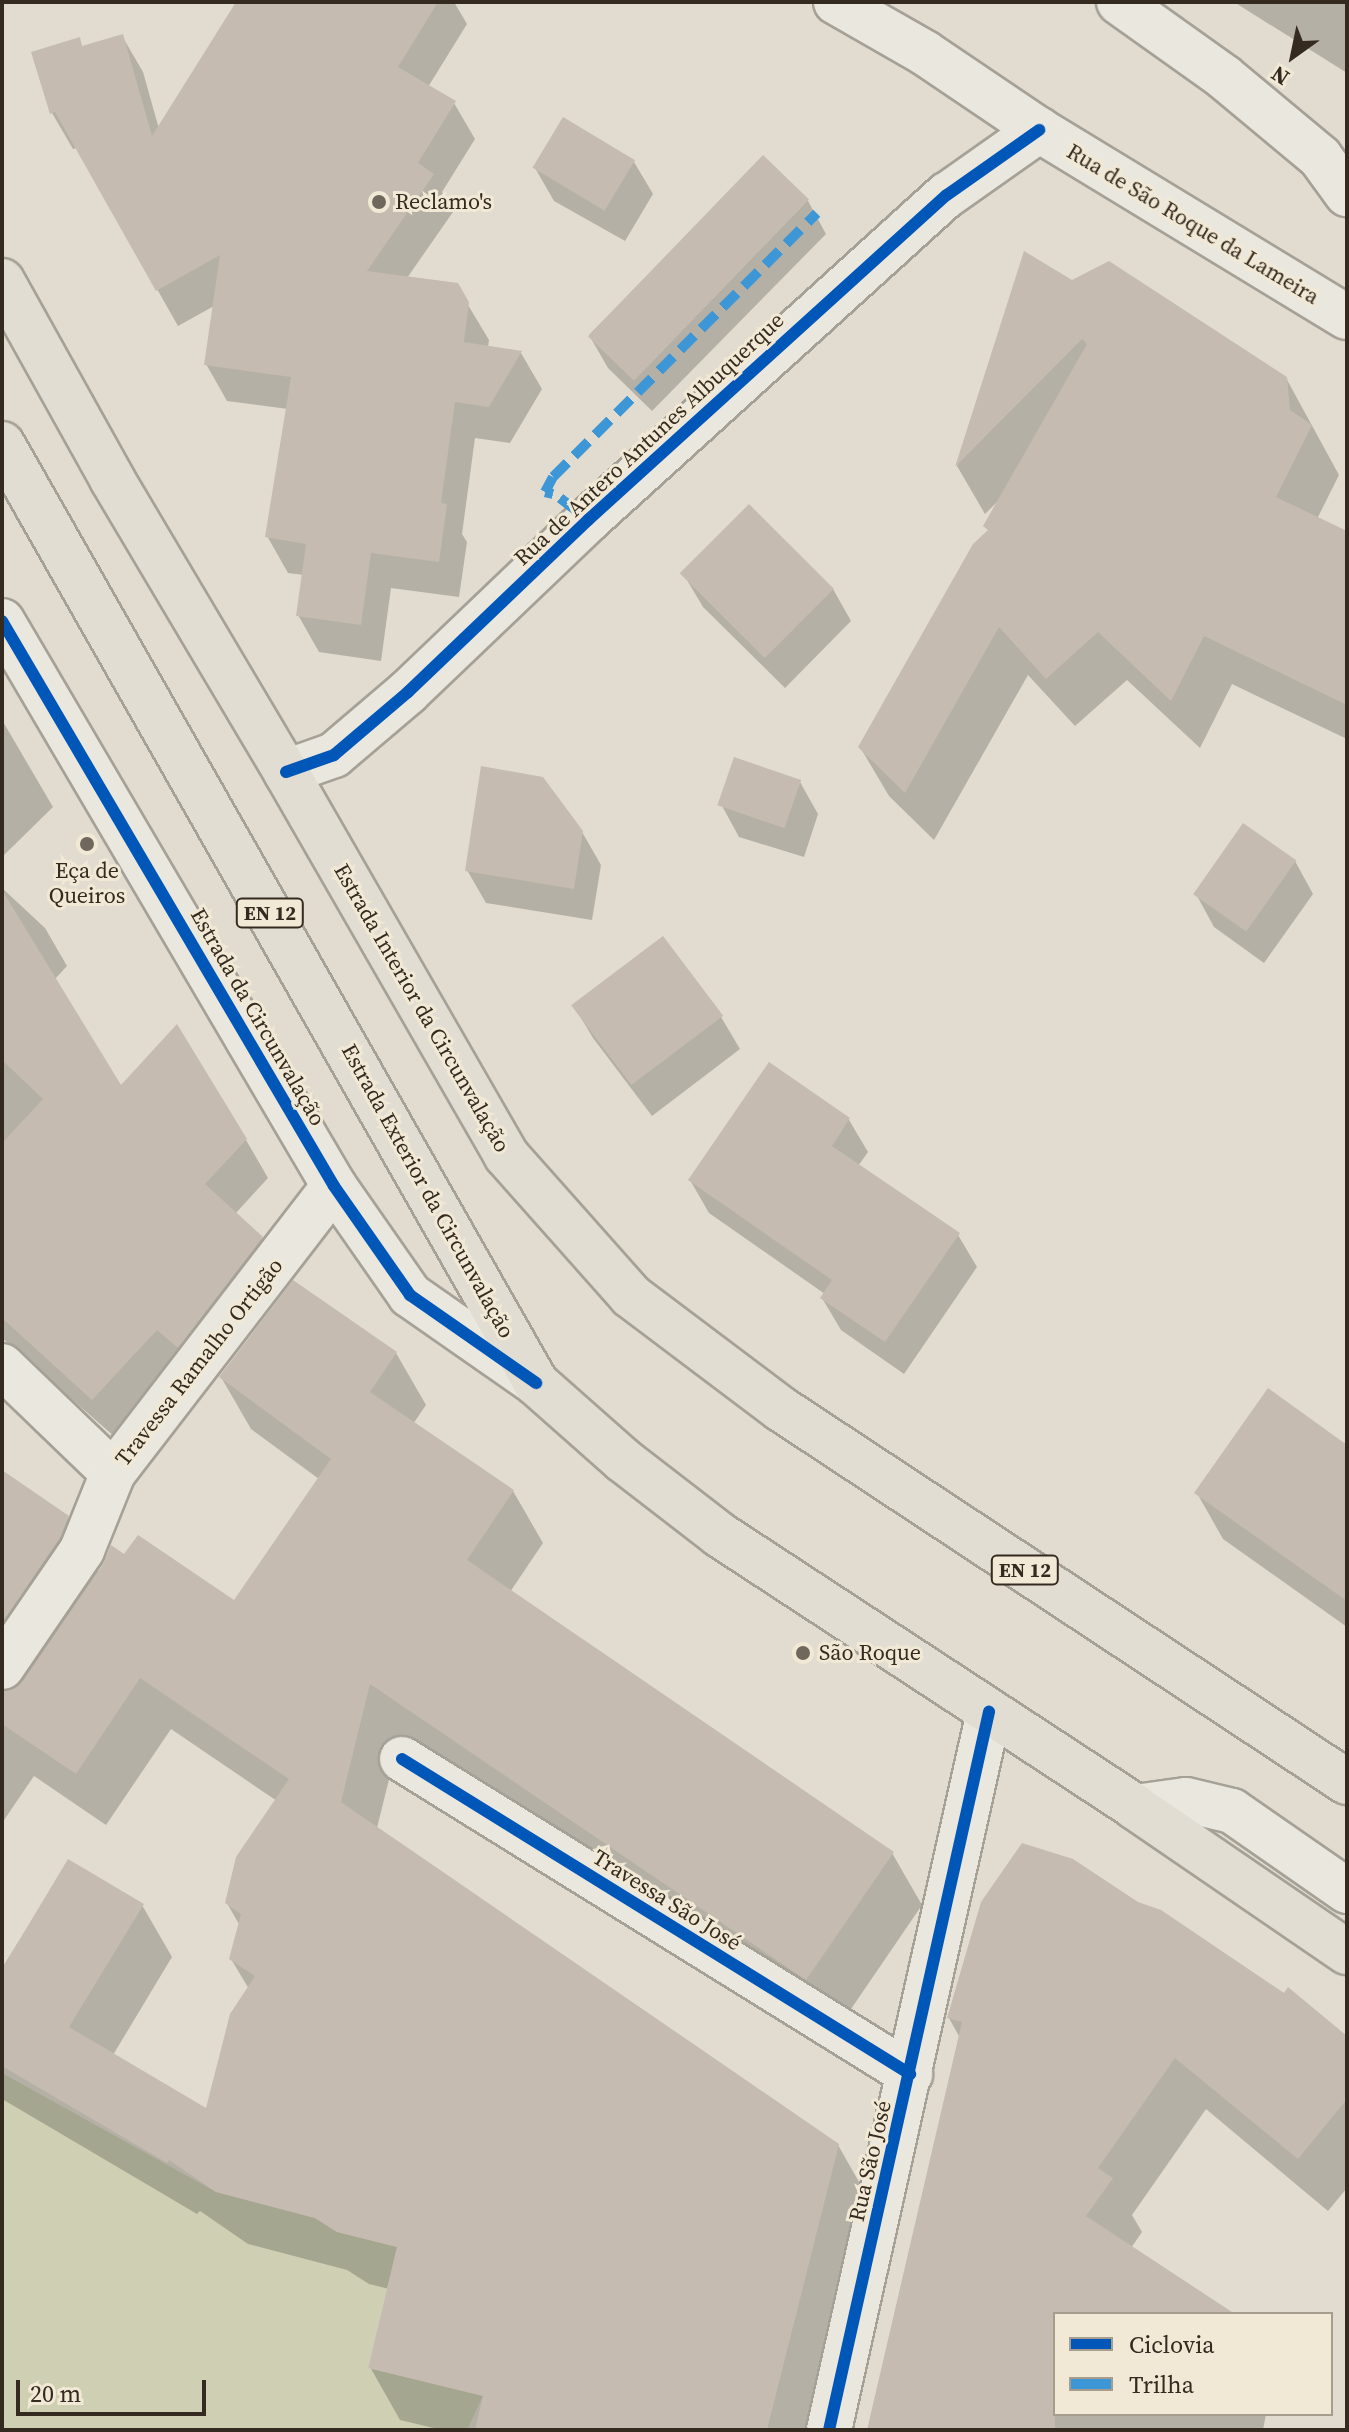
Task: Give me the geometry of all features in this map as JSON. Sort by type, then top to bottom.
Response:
[{"type":"main road","name":"Estrada Interior da Circunvalação","points":[[2,281],[112,479],[286,772],[506,1155],[631,1296],[781,1409],[1347,1782]]},
{"type":"main road","name":"Estrada Exterior da Circunvalação","points":[[2,444],[536,1383],[623,1460],[720,1535],[1135,1807]]},
{"type":"main road","name":"EN 12","points":[[1135,1807],[1347,1952]]},
{"type":"street","name":"Rua de São Roque da Lameira","points":[[836,2],[925,53],[1039,130],[1347,317]]},
{"type":"street","points":[[1119,2],[1224,77],[1320,157],[1347,194]]},
{"type":"street","name":"Rua de Antero Antunes Albuquerque","points":[[286,772],[334,755],[408,692],[588,520],[947,195],[1039,130]]},
{"type":"street","name":"Estrada da Circunvalação","points":[[2,621],[334,1186],[410,1295],[536,1383]]},
{"type":"street","name":"Travessa Ramalho Ortigão","points":[[2,1667],[82,1550],[113,1473],[334,1186]]},
{"type":"street","points":[[2,1366],[113,1473]]},
{"type":"street","name":"Rua São José","points":[[829,2430],[989,1712]]},
{"type":"street","name":"Travessa São José","points":[[402,1759],[910,2074]]},
{"type":"street","points":[[1135,1807],[1186,1800],[1232,1811],[1347,1891]]},
{"type":"green space","points":[[2,2073],[216,2192],[315,2218],[337,2232],[397,2247],[368,2368],[483,2396],[467,2430],[2,2430]]},
{"type":"building","points":[[236,2],[438,2],[398,67],[456,101],[418,163],[434,174],[367,271],[458,283],[469,302],[464,342],[522,351],[489,407],[455,402],[441,503],[447,504],[439,562],[371,553],[361,625],[296,616],[306,544],[265,537],[291,377],[204,365],[220,255],[156,291],[55,112],[50,114],[31,52],[80,37],[82,46],[123,34],[152,136]]},
{"type":"building","points":[[563,117],[635,160],[605,211],[533,168]]},
{"type":"building","points":[[763,155],[809,199],[634,381],[588,336]]},
{"type":"building","points":[[1024,251],[1072,280],[1109,261],[1287,377],[1290,410],[1312,425],[1276,497],[1347,531],[1347,705],[1204,636],[1171,701],[1098,632],[1046,679],[999,627],[905,793],[858,747],[973,544],[988,530],[983,526],[1087,344],[1082,339],[955,467]]},
{"type":"building","points":[[749,504],[834,589],[765,658],[680,573]]},
{"type":"building","points":[[734,757],[801,780],[785,828],[717,805]]},
{"type":"building","points":[[481,766],[543,777],[583,831],[574,889],[465,871]]},
{"type":"building","points":[[1243,823],[1296,860],[1246,932],[1193,894]]},
{"type":"building","points":[[2,890],[121,1085],[177,1024],[247,1139],[205,1184],[263,1237],[178,1348],[157,1330],[92,1400],[2,1318],[2,1143],[43,1099],[2,1060]]},
{"type":"building","points":[[663,936],[723,1016],[631,1085],[571,1005]]},
{"type":"building","points":[[769,1062],[850,1118],[832,1146],[960,1233],[885,1342],[820,1298],[832,1280],[688,1180]]},
{"type":"building","points":[[293,1280],[397,1352],[370,1392],[514,1490],[467,1560],[894,1852],[806,1980],[370,1684],[341,1802],[839,2144],[767,2430],[475,2430],[483,2396],[368,2368],[397,2247],[337,2232],[315,2218],[216,2192],[169,2160],[167,2163],[2,2066],[2,1969],[68,1859],[144,1904],[69,2027],[206,2108],[230,2014],[255,1976],[229,1959],[241,1914],[225,1903],[236,1857],[289,1779],[140,1678],[76,1774],[2,1724],[2,1692],[13,1689],[23,1681],[103,1564],[111,1545],[124,1554],[138,1535],[234,1600],[331,1459],[219,1377]]},
{"type":"building","points":[[1268,1388],[1347,1445],[1347,1601],[1194,1493]]},
{"type":"building","points":[[2,1470],[69,1516],[60,1538],[2,1623]]},
{"type":"building","points":[[1022,1843],[1073,1859],[1138,1902],[1161,1910],[1284,1993],[1288,1987],[1347,2036],[1347,2099],[1298,2159],[1175,2058],[1098,2168],[1113,2178],[1086,2216],[1232,2312],[1053,2312],[1055,2430],[867,2430],[962,2022],[947,2018],[981,1902]]},
{"type":"marked path","points":[[553,494],[545,492],[553,477],[817,213]]},
{"type":"marked path","points":[[560,498],[588,520]]},
{"type":"cycle path","points":[[286,772],[334,755],[408,692],[588,520],[947,195],[1039,130]]},
{"type":"cycle path","points":[[2,621],[334,1186],[410,1295],[536,1383]]},
{"type":"cycle path","points":[[829,2430],[989,1712]]},
{"type":"cycle path","points":[[402,1759],[910,2074]]},
{"type":"place","name":"Reclamo's","points":[[379,202]]},
{"type":"place","name":"Eça de Queiros","points":[[87,844]]},
{"type":"place","name":"São Roque","points":[[803,1653]]}]
